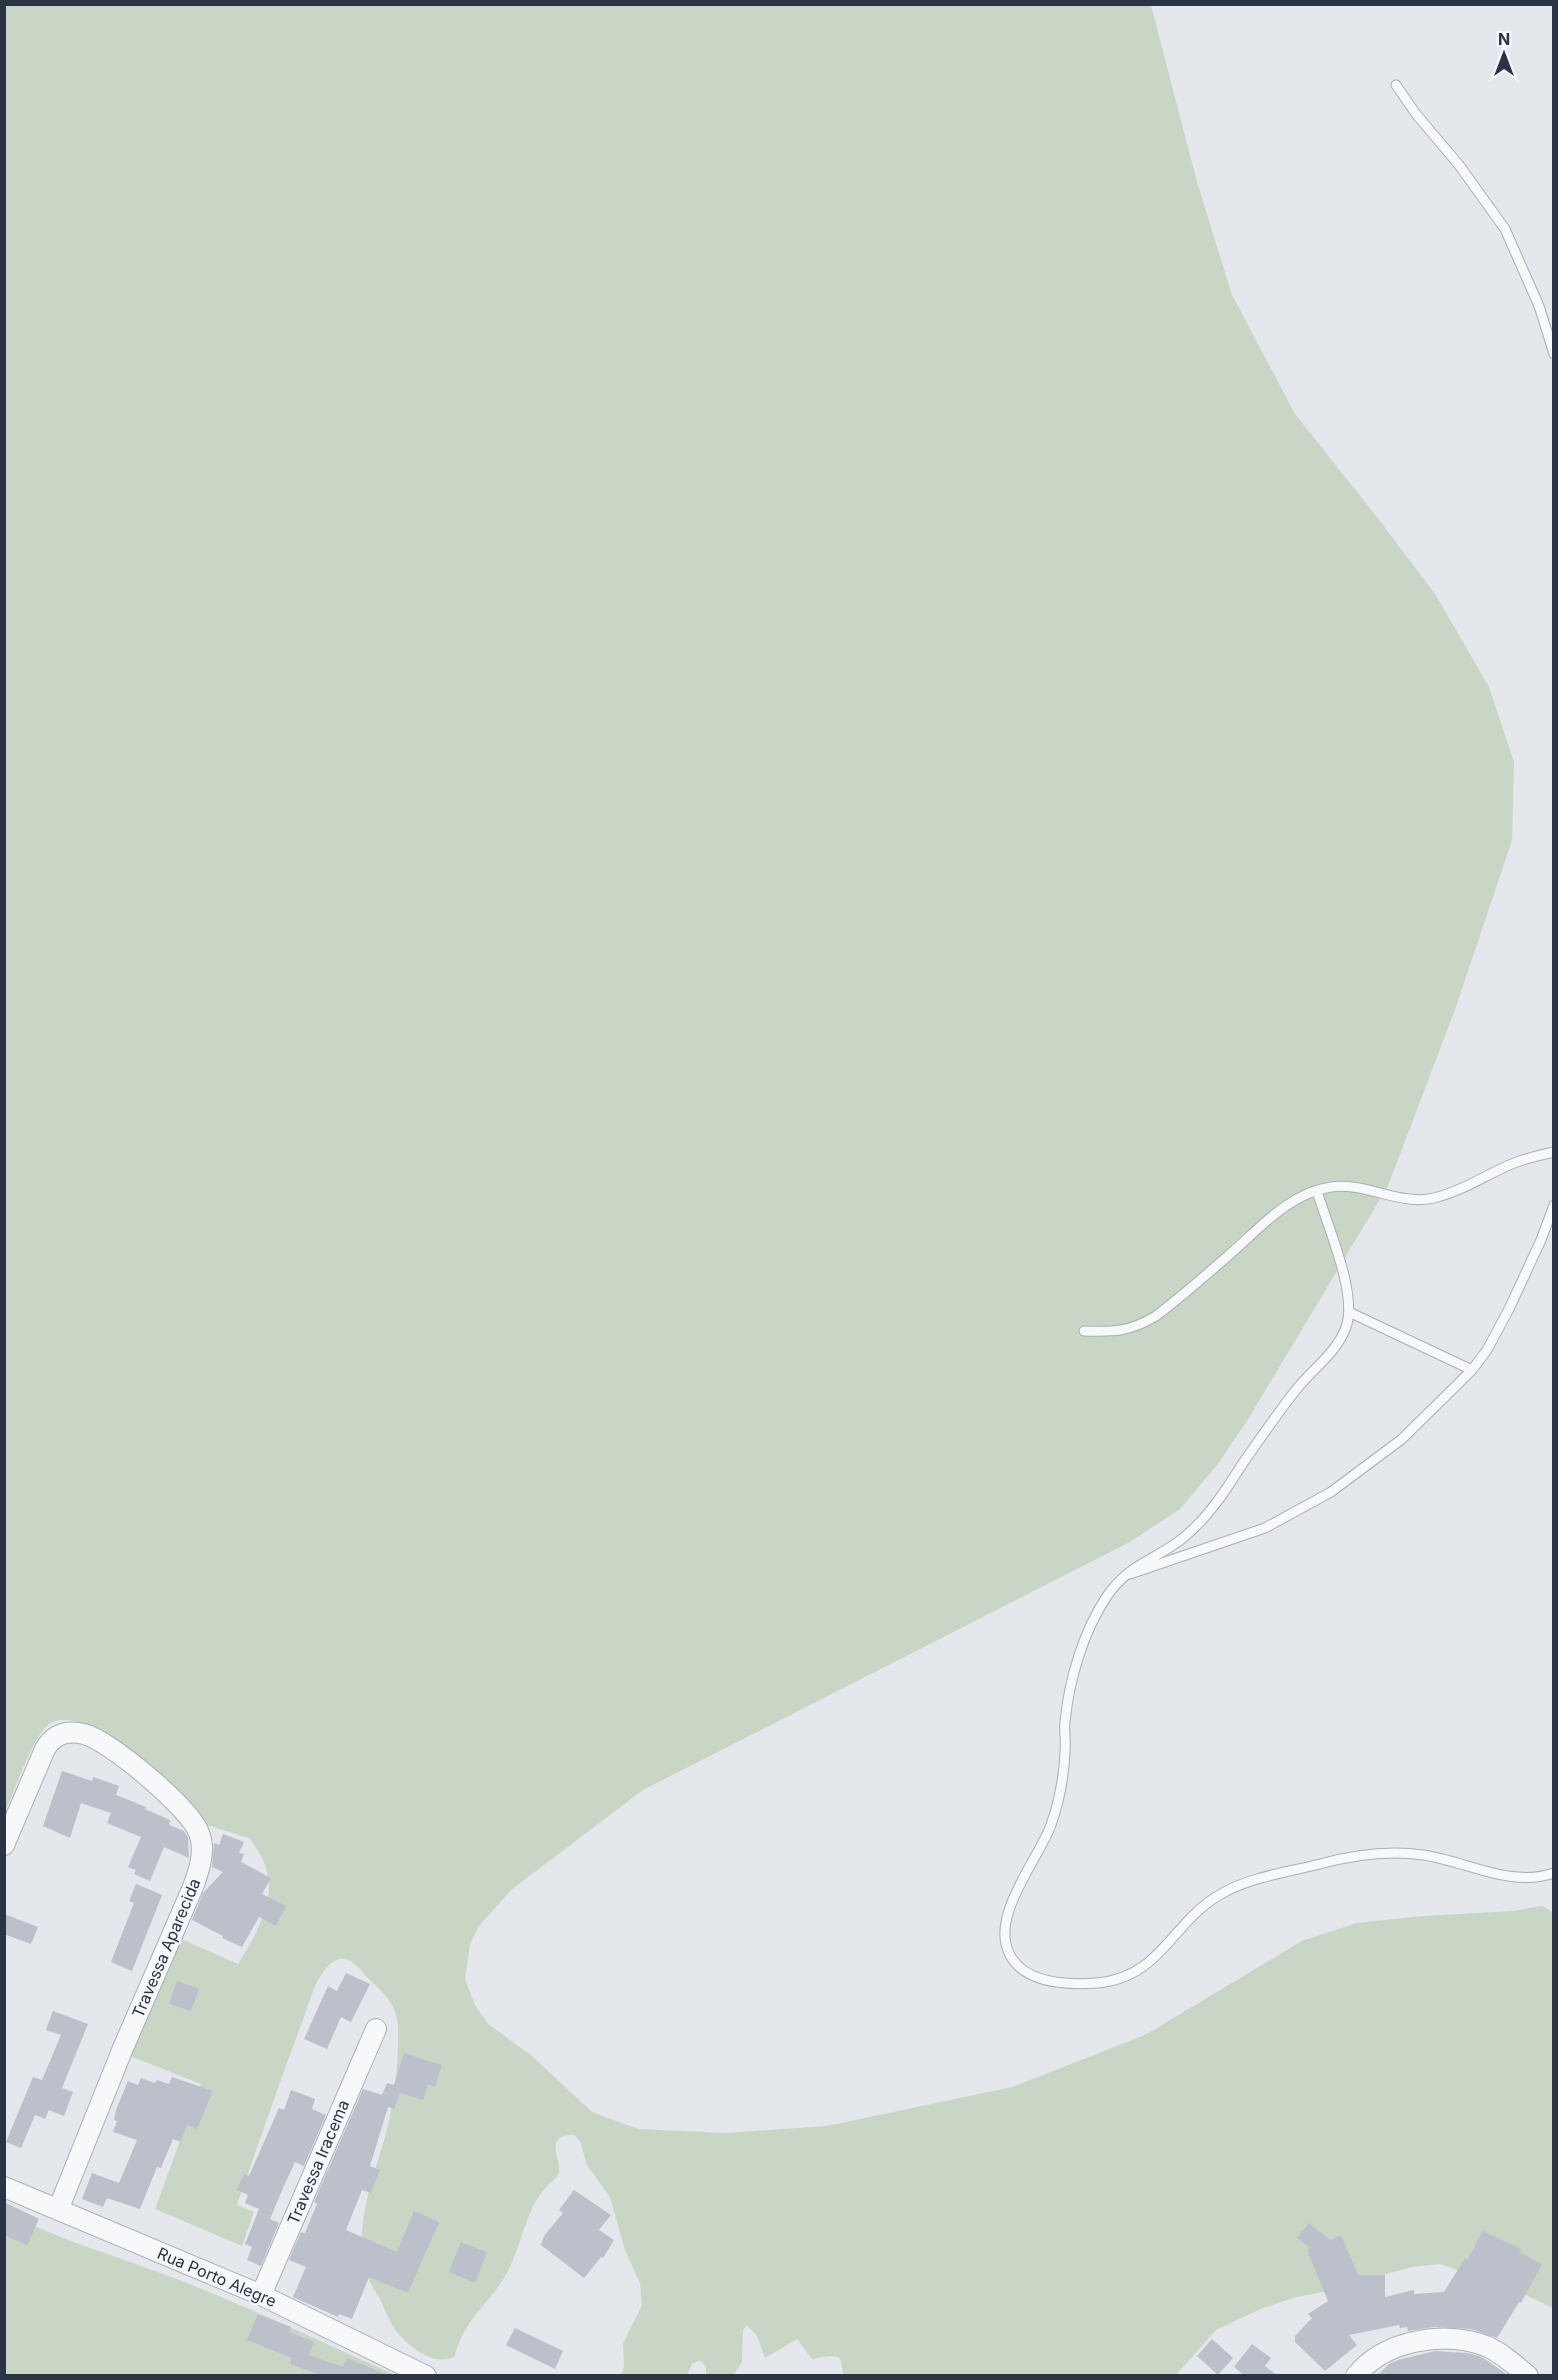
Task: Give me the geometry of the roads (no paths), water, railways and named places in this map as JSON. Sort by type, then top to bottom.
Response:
[{"type":"street","name":"Travessa Aparecida","points":[[4,1845],[45,1749],[53,1738],[68,1732],[86,1734],[100,1740],[159,1786],[190,1817],[200,1836],[201,1860],[194,1887],[123,2048],[58,2210]]},
{"type":"street","name":"Travessa Iracema","points":[[261,2295],[376,2029]]},
{"type":"street","name":"Rua Porto Alegre","points":[[4,2187],[261,2295],[426,2376]]},
{"type":"street","points":[[1356,2376],[1372,2358],[1392,2348],[1414,2343],[1448,2340],[1461,2340],[1487,2347],[1498,2352],[1528,2376]]},
{"type":"lane","points":[[1396,85],[1416,114],[1459,165],[1505,229],[1539,306],[1554,354]]},
{"type":"lane","points":[[1084,1331],[1119,1332],[1137,1327],[1156,1316],[1273,1215],[1300,1198],[1317,1191],[1344,1186],[1412,1200],[1431,1199],[1452,1193],[1514,1163],[1554,1152]]},
{"type":"lane","points":[[1317,1191],[1341,1264],[1349,1312],[1346,1328],[1336,1347],[1297,1388],[1206,1516],[1184,1538],[1141,1562],[1122,1576],[1106,1597],[1093,1622],[1074,1674],[1065,1724],[1065,1752],[1057,1807],[1050,1827],[1012,1903],[1004,1932],[1006,1944],[1010,1955],[1018,1964],[1042,1978],[1059,1983],[1095,1983],[1125,1977],[1140,1970],[1194,1916],[1221,1893],[1268,1877],[1346,1857],[1389,1853],[1419,1854],[1514,1877],[1545,1876],[1554,1873]]},
{"type":"lane","points":[[1122,1576],[1266,1528],[1299,1511],[1354,1476],[1402,1438],[1472,1370],[1487,1350],[1541,1240],[1554,1205]]},
{"type":"lane","points":[[1349,1312],[1472,1370]]}]
